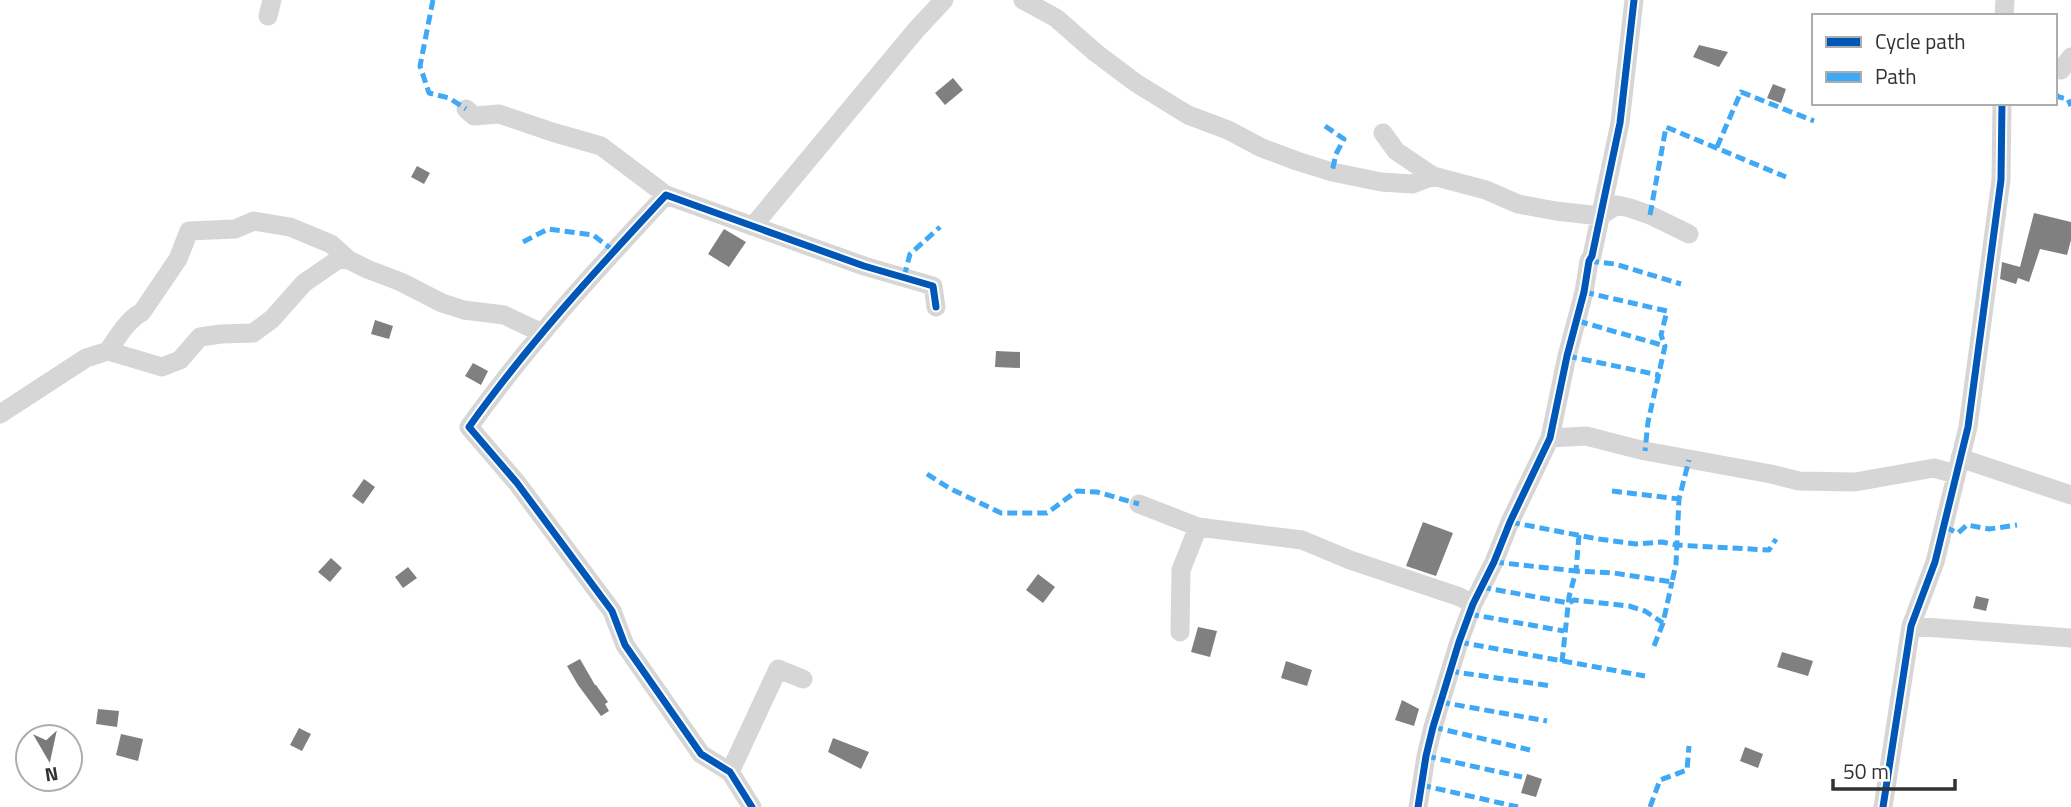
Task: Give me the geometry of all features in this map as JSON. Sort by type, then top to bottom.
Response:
[{"type":"street","points":[[752,226],[944,0]]},
{"type":"street","points":[[1023,0],[1056,18],[1136,83],[1188,115],[1228,130],[1262,148],[1332,172],[1381,182],[1412,184],[1433,176]]},
{"type":"street","points":[[1418,807],[1426,756],[1452,661],[1473,604],[1550,438],[1620,123],[1634,0]]},
{"type":"street","points":[[2057,69],[2061,70],[2071,57]]},
{"type":"street","points":[[1883,807],[1911,626],[1935,562],[1968,427],[2001,180],[2002,105]]},
{"type":"street","points":[[466,110],[474,116],[499,114],[601,146],[666,195],[864,265],[933,286],[936,307]]},
{"type":"street","points":[[1383,133],[1396,152],[1433,176],[1486,190],[1518,204],[1556,211],[1600,216],[1617,205],[1689,234]]},
{"type":"street","points":[[666,195],[570,299],[469,427],[517,483],[612,611],[625,645],[701,754],[730,772],[752,807]]},
{"type":"street","points":[[108,351],[122,331],[142,312],[178,258],[189,231],[235,229],[254,221],[290,227],[331,244],[349,260],[367,270],[401,282],[442,303],[464,310],[504,315],[542,334]]},
{"type":"street","points":[[0,414],[86,358],[108,351],[162,367],[180,360],[200,337],[253,333],[272,320],[304,283],[339,259],[349,260]]},
{"type":"street","points":[[1550,438],[1586,436],[1645,451],[1799,481],[1855,482],[1957,466],[2071,495]]},
{"type":"street","points":[[1139,504],[1198,527],[1303,540],[1350,560],[1460,597],[1473,604]]},
{"type":"street","points":[[1180,632],[1181,570],[1198,527]]},
{"type":"street","points":[[1911,626],[2071,638]]},
{"type":"street","points":[[730,772],[778,669],[803,679]]},
{"type":"building","points":[[1699,45],[1728,52],[1719,67],[1693,57]]},
{"type":"building","points":[[953,78],[963,90],[945,105],[935,93]]},
{"type":"building","points":[[1773,84],[1786,89],[1781,103],[1767,98]]},
{"type":"building","points":[[417,166],[430,173],[424,184],[411,177]]},
{"type":"building","points":[[2034,213],[2071,222],[2071,240],[2067,255],[2040,249],[2029,282],[2018,278],[2016,284],[2000,279],[2002,262],[2020,267]]},
{"type":"building","points":[[724,229],[746,242],[729,267],[708,254]]},
{"type":"building","points":[[375,320],[393,326],[389,339],[371,334]]},
{"type":"building","points":[[996,351],[1020,352],[1020,368],[995,367]]},
{"type":"building","points":[[473,363],[488,371],[481,385],[465,376]]},
{"type":"building","points":[[364,479],[375,487],[363,504],[352,496]]},
{"type":"building","points":[[1423,522],[1453,533],[1436,576],[1406,566]]},
{"type":"building","points":[[331,558],[342,568],[330,582],[318,572]]},
{"type":"building","points":[[408,567],[417,578],[403,588],[395,577]]},
{"type":"building","points":[[1038,574],[1055,587],[1043,603],[1026,590]]},
{"type":"building","points":[[1976,596],[1989,599],[1986,611],[1973,608]]},
{"type":"building","points":[[1198,627],[1217,631],[1210,657],[1191,652]]},
{"type":"building","points":[[1782,652],[1813,661],[1808,676],[1777,667]]},
{"type":"building","points":[[580,659],[608,702],[605,704],[609,711],[601,716],[567,666]]},
{"type":"building","points":[[1286,661],[1312,670],[1307,686],[1281,678]]},
{"type":"building","points":[[1402,700],[1419,709],[1414,726],[1395,720]]},
{"type":"building","points":[[98,709],[119,711],[117,727],[96,724]]},
{"type":"building","points":[[299,728],[311,734],[302,751],[290,745]]},
{"type":"building","points":[[121,734],[143,739],[138,761],[116,755]]},
{"type":"building","points":[[833,738],[869,752],[861,769],[828,752]]},
{"type":"building","points":[[1745,747],[1763,754],[1758,768],[1740,761]]},
{"type":"building","points":[[1527,774],[1542,779],[1536,797],[1521,793]]},
{"type":"marked path","points":[[433,0],[420,66],[429,93],[449,98],[466,109]]},
{"type":"marked path","points":[[1717,147],[1741,92],[1814,121]]},
{"type":"marked path","points":[[2057,96],[2068,99],[2071,106]]},
{"type":"marked path","points":[[1325,126],[1344,139],[1336,154],[1332,172]]},
{"type":"marked path","points":[[1650,215],[1666,127],[1786,177]]},
{"type":"marked path","points":[[904,277],[910,254],[940,227]]},
{"type":"marked path","points":[[523,242],[548,229],[593,235],[614,251]]},
{"type":"marked path","points":[[1589,261],[1615,264],[1681,284]]},
{"type":"marked path","points":[[1584,292],[1667,311],[1661,335],[1665,346],[1648,422],[1645,451]]},
{"type":"marked path","points":[[1578,321],[1665,346]]},
{"type":"marked path","points":[[1567,356],[1659,375]]},
{"type":"marked path","points":[[1579,535],[1576,571],[1614,573],[1672,582],[1676,564],[1679,499],[1689,460]]},
{"type":"marked path","points":[[927,474],[949,488],[1001,513],[1047,513],[1077,491],[1097,492],[1139,504]]},
{"type":"marked path","points":[[1612,491],[1679,499]]},
{"type":"marked path","points":[[1510,522],[1636,544],[1662,542],[1769,550],[1776,539]]},
{"type":"marked path","points":[[1945,527],[1958,533],[1967,525],[1989,529],[2017,525]]},
{"type":"marked path","points":[[1494,562],[1576,571],[1569,597],[1562,662]]},
{"type":"marked path","points":[[1654,646],[1663,623],[1672,582]]},
{"type":"marked path","points":[[1481,587],[1569,603],[1574,600],[1629,606],[1645,611],[1663,623]]},
{"type":"marked path","points":[[1469,614],[1564,631]]},
{"type":"marked path","points":[[1459,642],[1645,676]]},
{"type":"marked path","points":[[1449,671],[1552,686]]},
{"type":"marked path","points":[[1440,702],[1547,721]]},
{"type":"marked path","points":[[1433,727],[1530,750]]},
{"type":"marked path","points":[[1650,807],[1660,780],[1687,770],[1689,746]]},
{"type":"marked path","points":[[1426,756],[1522,777]]},
{"type":"marked path","points":[[1421,785],[1518,807]]},
{"type":"cycle path","points":[[1418,807],[1433,727],[1459,642],[1473,604],[1550,438],[1620,123],[1634,0]]},
{"type":"cycle path","points":[[1883,807],[1911,626],[1935,562],[1968,427],[2001,180],[2002,105]]},
{"type":"cycle path","points":[[752,807],[730,772],[701,754],[625,645],[612,611],[517,483],[469,427],[539,337],[666,195],[864,266],[933,286],[936,307]]}]
